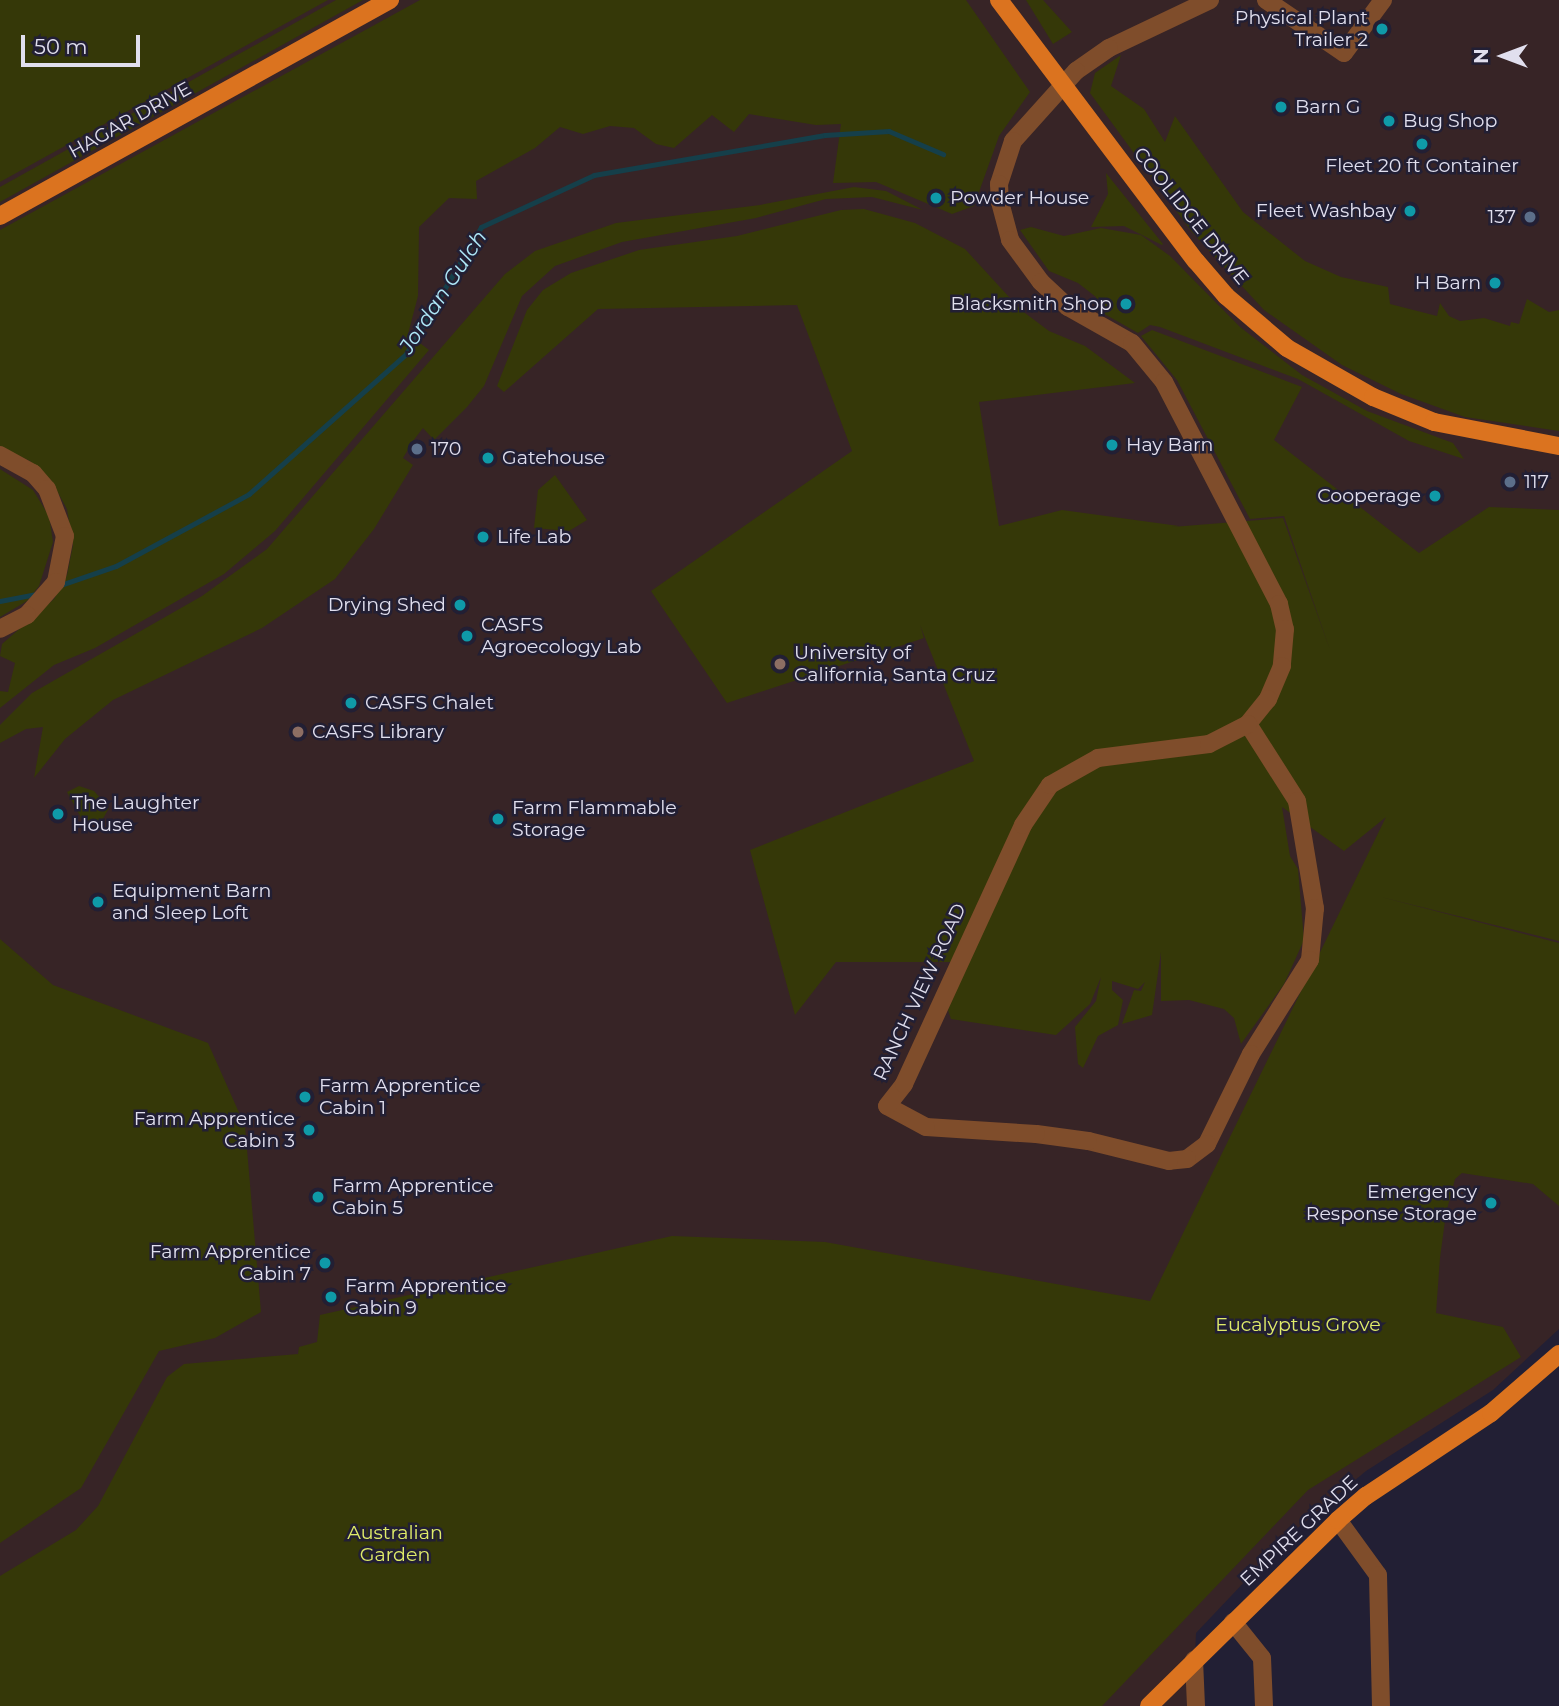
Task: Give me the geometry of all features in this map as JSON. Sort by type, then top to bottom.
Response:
[{"type":"main road","name":"HAGAR DRIVE","points":[[0,216],[390,0]]},
{"type":"main road","name":"COOLIDGE DRIVE","points":[[999,0],[1196,261],[1226,296],[1287,348],[1373,397],[1434,422],[1559,446]]},
{"type":"main road","name":"EMPIRE GRADE","points":[[1149,1706],[1338,1520],[1366,1496],[1491,1413],[1559,1353]]},
{"type":"street","name":"RANCH VIEW ROAD","points":[[1210,0],[1109,48],[1063,85],[1013,141],[999,184],[1003,222],[1025,263],[1056,296],[1132,343],[1164,382],[1279,604],[1286,629],[1282,666],[1268,699],[1248,724],[1209,744],[1098,758],[1050,785],[1023,825],[904,1084],[887,1106],[926,1127],[1068,1138],[1170,1161],[1187,1159],[1207,1144],[1251,1054],[1310,960],[1316,936],[1315,908],[1297,801],[1248,724]]},
{"type":"street","points":[[1266,0],[1344,53],[1383,0]]},
{"type":"street","points":[[0,455],[33,473],[47,489],[65,536],[56,582],[27,615],[0,629]]},
{"type":"street","points":[[1338,1520],[1378,1575],[1381,1706]]},
{"type":"street","points":[[1233,1622],[1262,1658],[1265,1706]]},
{"type":"street","points":[[1195,1660],[1196,1706]]},
{"type":"shaded area","name":"University of California, Santa Cruz","points":[[0,0],[1559,0],[1559,1329],[1493,1390],[1366,1471],[1288,1536],[1196,1633],[1193,1706],[0,1706]]},
{"type":"green space","points":[[0,0],[328,0],[0,182]]},
{"type":"green space","points":[[336,0],[363,0],[0,202],[0,187]]},
{"type":"green space","points":[[420,0],[966,0],[1030,92],[999,136],[974,206],[952,214],[876,182],[833,183],[841,124],[816,125],[749,114],[734,132],[712,115],[674,148],[656,144],[634,128],[610,126],[583,134],[560,127],[535,148],[476,181],[477,199],[449,198],[419,227],[418,296],[408,334],[429,350],[275,531],[224,574],[95,648],[54,665],[0,708],[0,691],[8,692],[15,663],[0,656],[2,644],[54,599],[67,575],[73,545],[67,509],[51,480],[30,461],[0,447],[0,230]]},
{"type":"green space","points":[[1026,0],[1043,0],[1072,32],[1053,44]]},
{"type":"green space","points":[[1121,55],[1111,86],[1144,109],[1165,142],[1175,116],[1243,212],[1305,261],[1341,277],[1388,287],[1390,304],[1437,316],[1440,303],[1449,316],[1460,321],[1484,318],[1510,326],[1511,322],[1519,324],[1527,299],[1549,312],[1559,310],[1559,431],[1465,417],[1401,394],[1342,365],[1264,310],[1191,231],[1090,93],[1095,73]]},
{"type":"green space","points":[[1106,173],[1162,245],[1124,226],[1091,227],[1108,194]]},
{"type":"green space","points":[[854,187],[886,191],[923,210],[872,197],[826,199],[756,218],[622,242],[555,266],[522,296],[484,386],[467,407],[434,440],[423,428],[413,441],[403,458],[413,465],[374,529],[335,579],[262,628],[113,700],[65,739],[34,778],[43,727],[26,729],[0,743],[0,725],[32,693],[202,596],[267,549],[505,274],[535,251],[616,223],[760,205]]},
{"type":"green space","points":[[864,209],[915,223],[965,249],[1021,310],[1049,331],[1085,346],[1135,383],[979,402],[999,526],[1062,510],[1179,526],[1172,527],[1283,518],[1330,650],[1284,516],[1250,519],[1177,380],[1141,336],[1152,330],[1302,387],[1274,440],[1419,553],[1489,507],[1559,510],[1559,941],[1381,897],[1559,943],[1559,1206],[1533,1184],[1462,1173],[1455,1179],[1446,1213],[1440,1258],[1436,1313],[1503,1327],[1521,1357],[1308,1490],[1102,1706],[0,1706],[0,1576],[76,1530],[98,1506],[167,1377],[184,1364],[298,1354],[299,1347],[317,1342],[320,1315],[672,1236],[825,1242],[1150,1301],[1386,817],[1344,851],[1282,807],[1290,856],[1298,869],[1304,940],[1284,984],[1241,1044],[1234,1018],[1224,1009],[1189,1000],[1161,1001],[1161,952],[1152,1015],[1122,1024],[1134,990],[1141,991],[1145,982],[1138,989],[1112,981],[1112,990],[1123,1000],[1118,1025],[1098,1036],[1083,1068],[1078,1064],[1075,1027],[1096,1001],[1101,977],[1090,1004],[1056,1035],[951,1019],[948,1010],[967,962],[836,962],[795,1015],[750,850],[974,761],[920,625],[924,638],[727,703],[651,591],[852,451],[797,305],[598,309],[504,392],[497,386],[527,310],[543,290],[571,273],[639,250],[737,236],[841,210]]},
{"type":"green space","points":[[1031,227],[1064,236],[1101,228],[1141,235],[1170,256],[1240,327],[1302,375],[1367,411],[1453,443],[1464,459],[1409,441],[1298,379],[1160,327],[1150,325],[1138,333],[1101,312],[1096,297],[1078,283],[1049,271],[1020,230]]},
{"type":"green space","points":[[0,469],[33,490],[49,516],[53,542],[39,586],[27,601],[0,617]]},
{"type":"green space","points":[[555,475],[587,520],[569,531],[534,528],[538,490]]},
{"type":"green space","points":[[79,786],[94,791],[109,808],[100,824],[84,823],[67,792]]},
{"type":"green space","points":[[0,939],[53,985],[208,1043],[245,1126],[261,1312],[215,1338],[159,1351],[81,1488],[0,1543]]},
{"type":"waterway","name":"Jordan Gulch","points":[[61,585],[116,566],[249,494],[406,354],[481,227],[594,175],[825,135],[889,131],[943,154]]},
{"type":"waterway","name":"Jordan Gulch","points":[[0,601],[36,594]]},
{"type":"place","name":"Physical Plant Trailer 2","points":[[1382,29]]},
{"type":"place","name":"Barn G","points":[[1281,107]]},
{"type":"place","name":"Bug Shop","points":[[1389,121]]},
{"type":"place","name":"Fleet 20 ft Container","points":[[1422,144]]},
{"type":"place","name":"Powder House","points":[[936,198]]},
{"type":"place","name":"Fleet Washbay","points":[[1410,211]]},
{"type":"place","name":"137","points":[[1530,217]]},
{"type":"place","name":"H Barn","points":[[1495,283]]},
{"type":"place","name":"Blacksmith Shop","points":[[1126,304]]},
{"type":"place","name":"Hay Barn","points":[[1112,445]]},
{"type":"place","name":"170","points":[[417,449]]},
{"type":"place","name":"Gatehouse","points":[[488,458]]},
{"type":"place","name":"117","points":[[1510,482]]},
{"type":"place","name":"Cooperage","points":[[1435,496]]},
{"type":"place","name":"Life Lab","points":[[483,537]]},
{"type":"place","name":"Drying Shed","points":[[460,605]]},
{"type":"place","name":"CASFS Agroecology Lab","points":[[467,636]]},
{"type":"place","name":"University of California, Santa Cruz","points":[[780,664]]},
{"type":"place","name":"CASFS Chalet","points":[[351,703]]},
{"type":"place","name":"CASFS Library","points":[[298,732]]},
{"type":"place","name":"The Laughter House","points":[[58,814]]},
{"type":"place","name":"Farm Flammable Storage","points":[[498,819]]},
{"type":"place","name":"Equipment Barn and Sleep Loft","points":[[98,902]]},
{"type":"place","name":"Farm Apprentice Cabin 1","points":[[305,1097]]},
{"type":"place","name":"Farm Apprentice Cabin 3","points":[[309,1130]]},
{"type":"place","name":"Farm Apprentice Cabin 5","points":[[318,1197]]},
{"type":"place","name":"Emergency Response Storage","points":[[1491,1203]]},
{"type":"place","name":"Farm Apprentice Cabin 7","points":[[325,1263]]},
{"type":"place","name":"Farm Apprentice Cabin 9","points":[[331,1297]]},
{"type":"park label","name":"Eucalyptus Grove","points":[[1298,1325]]},
{"type":"park label","name":"Australian Garden","points":[[395,1544]]}]
